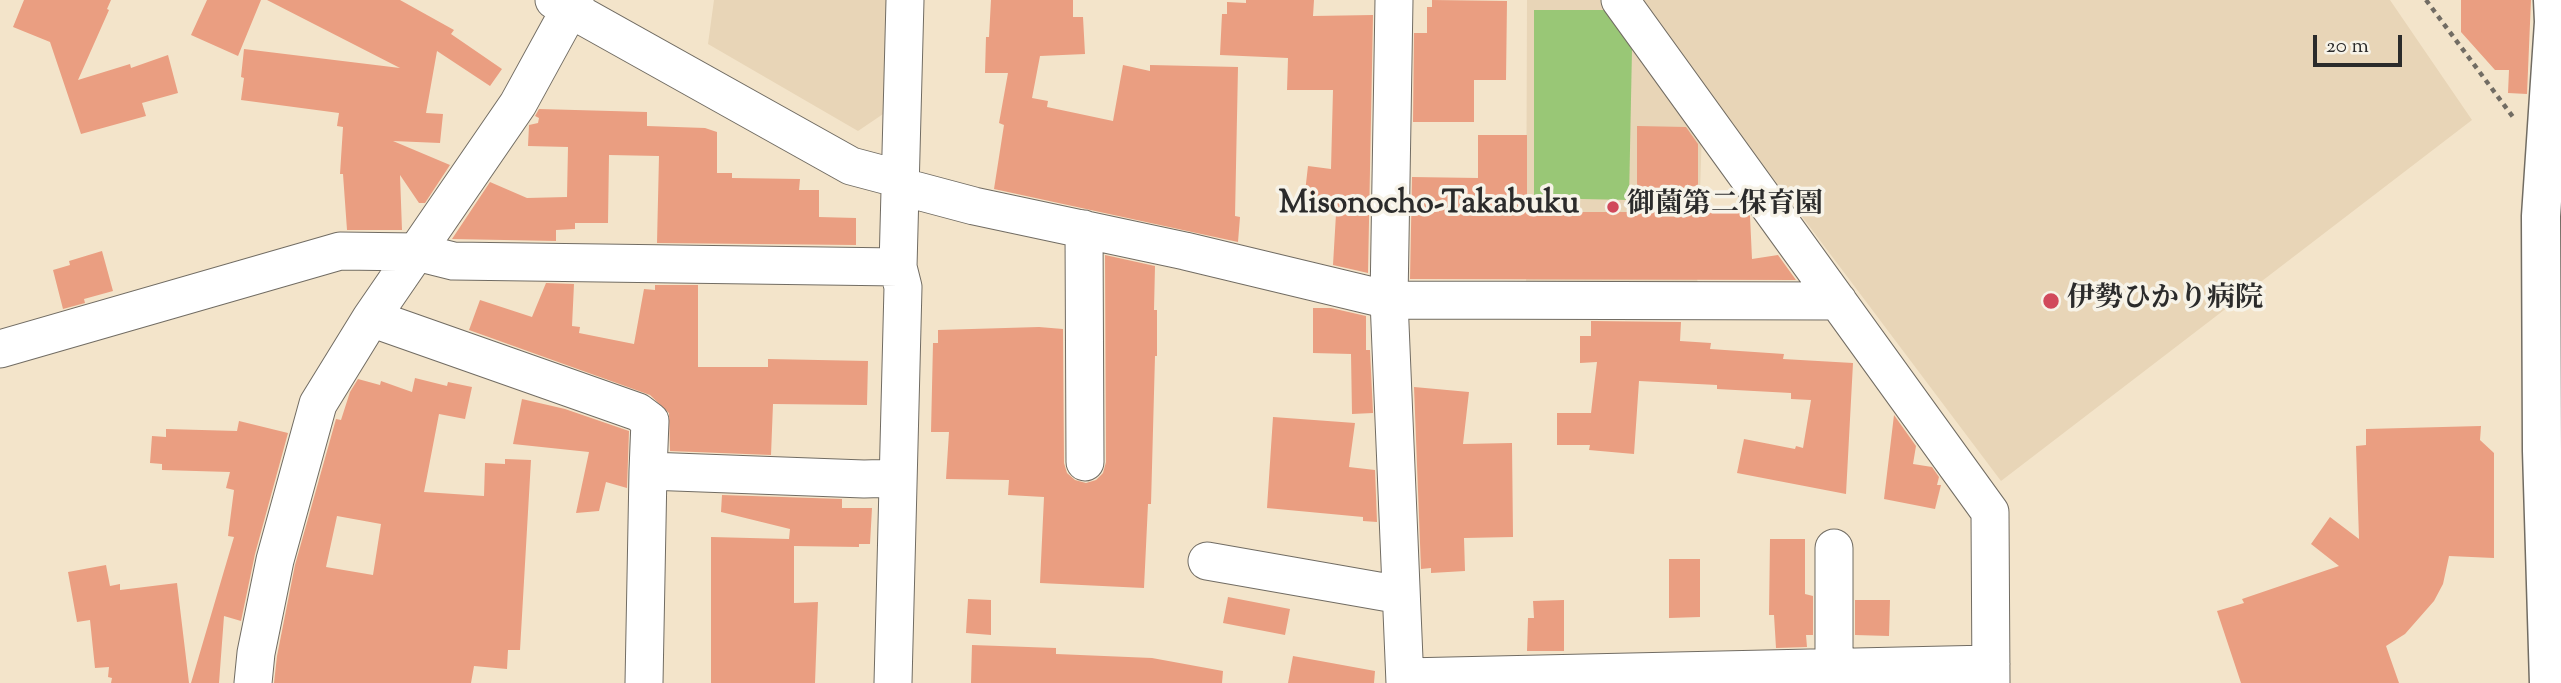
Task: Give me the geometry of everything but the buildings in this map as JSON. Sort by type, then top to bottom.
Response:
[{"type":"main road","points":[[2549,683],[2542,451],[2551,314],[2541,216],[2554,22],[2553,0]]},
{"type":"street","points":[[893,683],[881,479],[903,287],[898,267],[905,0]]},
{"type":"street","points":[[1394,0],[1389,300],[1405,680],[1834,668],[1991,673],[1990,512],[1620,0]]},
{"type":"street","points":[[253,683],[256,653],[275,560],[318,404],[371,318],[518,104],[566,3],[851,166],[974,206],[1389,300],[1838,300]]},
{"type":"street","points":[[1084,229],[1085,462]]},
{"type":"street","points":[[0,349],[340,251],[417,252],[453,261],[898,267]]},
{"type":"street","points":[[371,318],[638,412],[650,421],[644,683]]},
{"type":"street","points":[[648,471],[881,479]]},
{"type":"street","points":[[1834,548],[1834,668]]},
{"type":"street","points":[[1208,561],[1401,595]]},
{"type":"path","points":[[2426,0],[2515,119],[2548,121]]},
{"type":"shaded area","points":[[714,0],[896,0],[892,108],[858,131],[708,44]]},
{"type":"shaded area","name":"御薗第二保育園","points":[[1527,0],[1611,0],[1702,127],[1697,295],[1526,288]]},
{"type":"shaded area","name":"伊勢ひかり病院","points":[[1639,0],[2390,0],[2472,120],[2001,481]]},
{"type":"green space","points":[[1534,10],[1605,10],[1632,49],[1629,200],[1534,198]]},
{"type":"place","name":"御薗第二保育園","points":[[1613,207]]},
{"type":"place","name":"伊勢ひかり病院","points":[[2051,301]]},
{"type":"district","name":"Misonocho-Takabuku","points":[[1429,207]]}]
